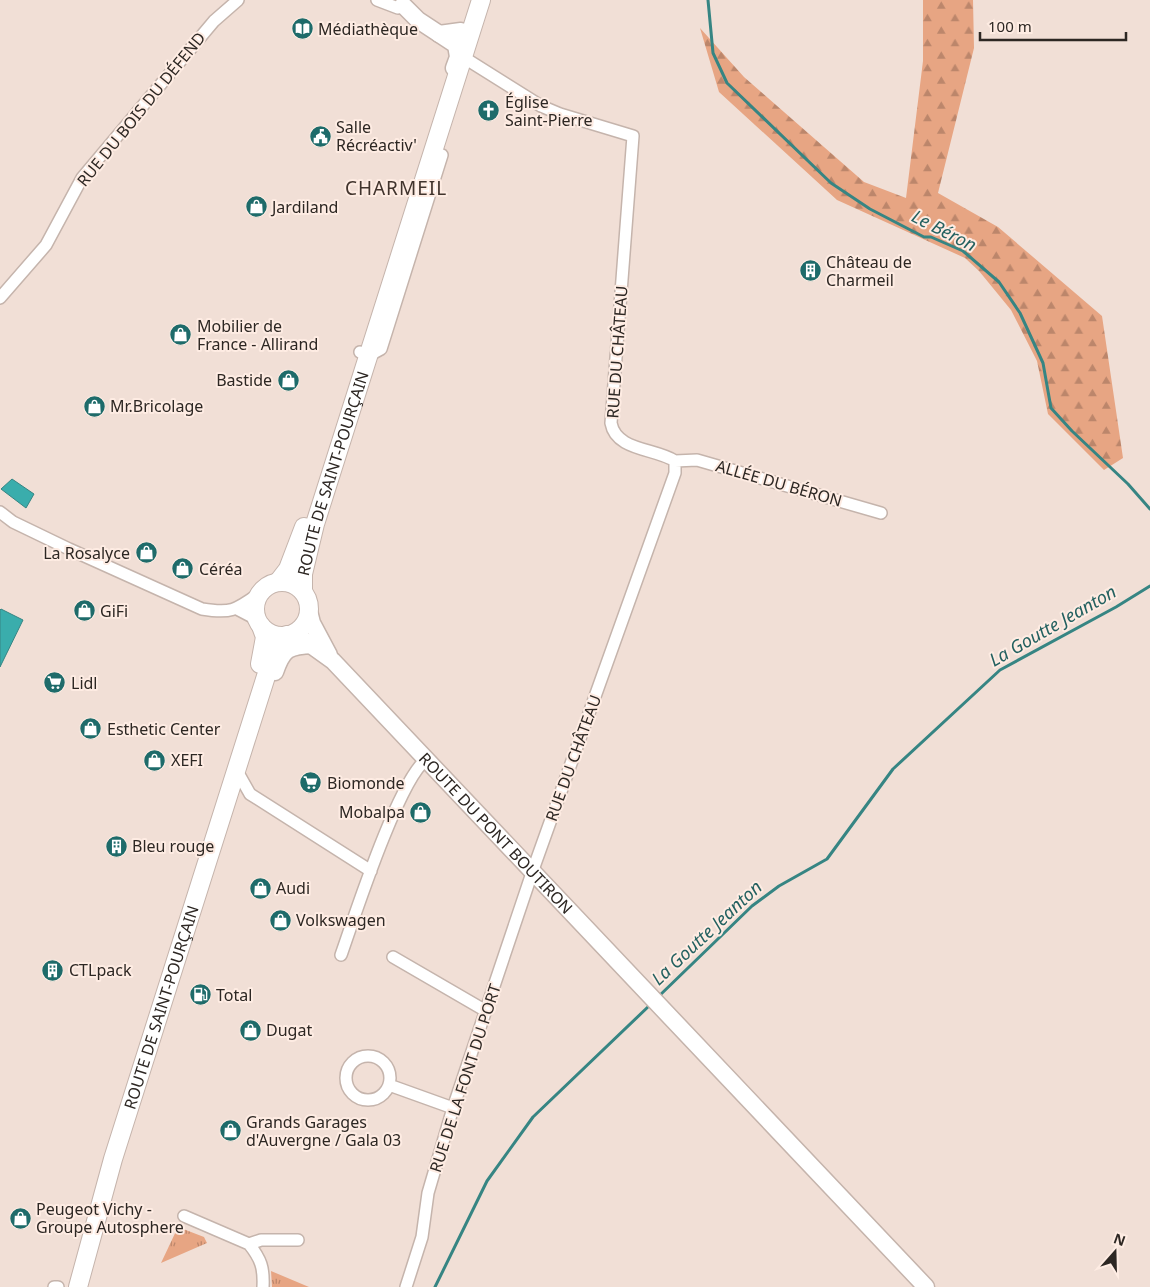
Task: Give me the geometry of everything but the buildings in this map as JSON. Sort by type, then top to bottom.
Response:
[{"type":"main road","name":"ROUTE DE SAINT-POURÇAIN","points":[[397,265],[471,0]]},
{"type":"main road","name":"ROUTE DE SAINT-POURÇAIN","points":[[278,582],[288,569],[305,524],[397,265],[440,130],[458,49],[481,0]]},
{"type":"main road","points":[[401,3],[418,20],[458,49]]},
{"type":"main road","points":[[401,3],[414,23],[458,49]]},
{"type":"main road","name":"ROUTE DE SAINT-POURÇAIN","points":[[303,591],[302,574],[364,354]]},
{"type":"main road","points":[[278,582],[292,583],[303,591],[307,597],[309,611],[304,624],[290,634],[273,634],[260,623],[255,606],[260,593],[271,584],[278,582]]},
{"type":"main road","name":"ROUTE DU PONT BOUTIRON","points":[[309,611],[312,623],[333,661]]},
{"type":"main road","name":"ROUTE DE SAINT-POURÇAIN","points":[[208,855],[217,814],[264,648],[265,637],[260,623]]},
{"type":"main road","name":"ROUTE DE SAINT-POURÇAIN","points":[[78,1287],[113,1159],[274,651],[290,634]]},
{"type":"main road","name":"ROUTE DU PONT BOUTIRON","points":[[290,634],[312,646],[333,661],[926,1287]]},
{"type":"main road","points":[[244,750],[280,656],[290,648],[312,646]]},
{"type":"main road","name":"ROUTE DE SAINT-POURÇAIN","points":[[67,1287],[100,1190],[113,1159]]},
{"type":"street","name":"RUE DU BOIS DU DÉFEND","points":[[0,298],[46,246],[82,178],[208,28],[238,0]]},
{"type":"street","points":[[377,0],[398,8],[401,3]]},
{"type":"street","points":[[458,49],[461,47],[476,0]]},
{"type":"street","name":"RUE DU CHÂTEAU","points":[[458,49],[540,106],[560,114],[629,133],[633,136],[611,423],[613,432],[626,444],[664,454],[675,461],[676,473],[533,872]]},
{"type":"street","name":"ROUTE DE SAINT-POURÇAIN","points":[[397,265],[442,155]]},
{"type":"street","name":"ALLÉE DU BÉRON","points":[[675,461],[697,460],[881,513]]},
{"type":"street","points":[[0,512],[13,522],[170,596],[202,609],[218,612],[237,610],[260,593]]},
{"type":"street","points":[[237,610],[260,623]]},
{"type":"street","points":[[341,955],[371,871],[399,802],[417,767],[427,759]]},
{"type":"street","points":[[237,771],[250,794],[371,871]]},
{"type":"street","points":[[228,800],[250,794]]},
{"type":"street","name":"RUE DE LA FONT DU PORT","points":[[406,1287],[422,1237],[428,1193],[453,1108],[533,872]]},
{"type":"street","points":[[393,957],[486,1011]]},
{"type":"street","points":[[369,1055],[379,1058],[387,1065],[391,1076],[390,1085],[379,1098],[370,1100],[358,1098],[350,1092],[346,1084],[346,1073],[350,1063],[361,1056],[369,1055]]},
{"type":"street","points":[[390,1085],[453,1108]]},
{"type":"street","points":[[184,1216],[250,1244],[260,1257],[264,1271],[263,1287]]},
{"type":"street","points":[[250,1244],[261,1240],[298,1240]]},
{"type":"green space","points":[[923,0],[973,0],[974,48],[938,193],[998,227],[1102,316],[1123,458],[1104,470],[1048,414],[1037,361],[1011,310],[979,271],[965,258],[837,200],[719,92],[700,28],[744,77],[864,182],[906,198],[923,61]]},
{"type":"green space","points":[[178,1227],[204,1237],[207,1243],[161,1263]]},
{"type":"green space","points":[[271,1271],[309,1287],[272,1287]]},
{"type":"water","points":[[12,479],[34,494],[26,508],[1,489]]},
{"type":"water","points":[[0,610],[23,620],[0,667]]},
{"type":"waterway","name":"Le Béron","points":[[708,0],[713,53],[727,83],[831,183],[870,209],[924,237],[931,237],[963,251],[999,282],[1020,313],[1043,363],[1051,408],[1072,431],[1128,484],[1150,509]]},
{"type":"waterway","name":"La Goutte Jeanton","points":[[658,997],[752,906],[779,886],[827,859],[893,769],[1000,670],[1116,607],[1150,586]]},
{"type":"waterway","name":"La Goutte Jeanton","points":[[435,1287],[487,1181],[533,1117],[650,1005]]},
{"type":"place","name":"Médiathèque","points":[[302,29]]},
{"type":"place","name":"Église Saint-Pierre","points":[[489,111]]},
{"type":"place","name":"Salle Récréactiv'","points":[[320,136]]},
{"type":"place","name":"Jardiland","points":[[256,207]]},
{"type":"place","name":"Château de Charmeil","points":[[810,271]]},
{"type":"place","name":"Mobilier de France - Allirand","points":[[181,335]]},
{"type":"place","name":"Bastide","points":[[288,380]]},
{"type":"place","name":"Mr.Bricolage","points":[[94,406]]},
{"type":"place","name":"La Rosalyce","points":[[146,553]]},
{"type":"place","name":"Céréa","points":[[183,569]]},
{"type":"place","name":"GiFi","points":[[84,611]]},
{"type":"place","name":"Lidl","points":[[55,683]]},
{"type":"place","name":"Esthetic Center","points":[[91,729]]},
{"type":"place","name":"XEFI","points":[[155,760]]},
{"type":"place","name":"Biomonde","points":[[311,783]]},
{"type":"place","name":"Mobalpa","points":[[421,812]]},
{"type":"place","name":"Bleu rouge","points":[[116,846]]},
{"type":"place","name":"Audi","points":[[260,888]]},
{"type":"place","name":"Volkswagen","points":[[280,920]]},
{"type":"place","name":"CTLpack","points":[[53,970]]},
{"type":"place","name":"Total","points":[[200,995]]},
{"type":"place","name":"Dugat","points":[[250,1030]]},
{"type":"place","name":"Grands Garages d'Auvergne / Gala 03","points":[[230,1131]]},
{"type":"place","name":"Peugeot Vichy - Groupe Autosphere","points":[[20,1218]]},
{"type":"district","name":"CHARMEIL","points":[[396,188]]}]
